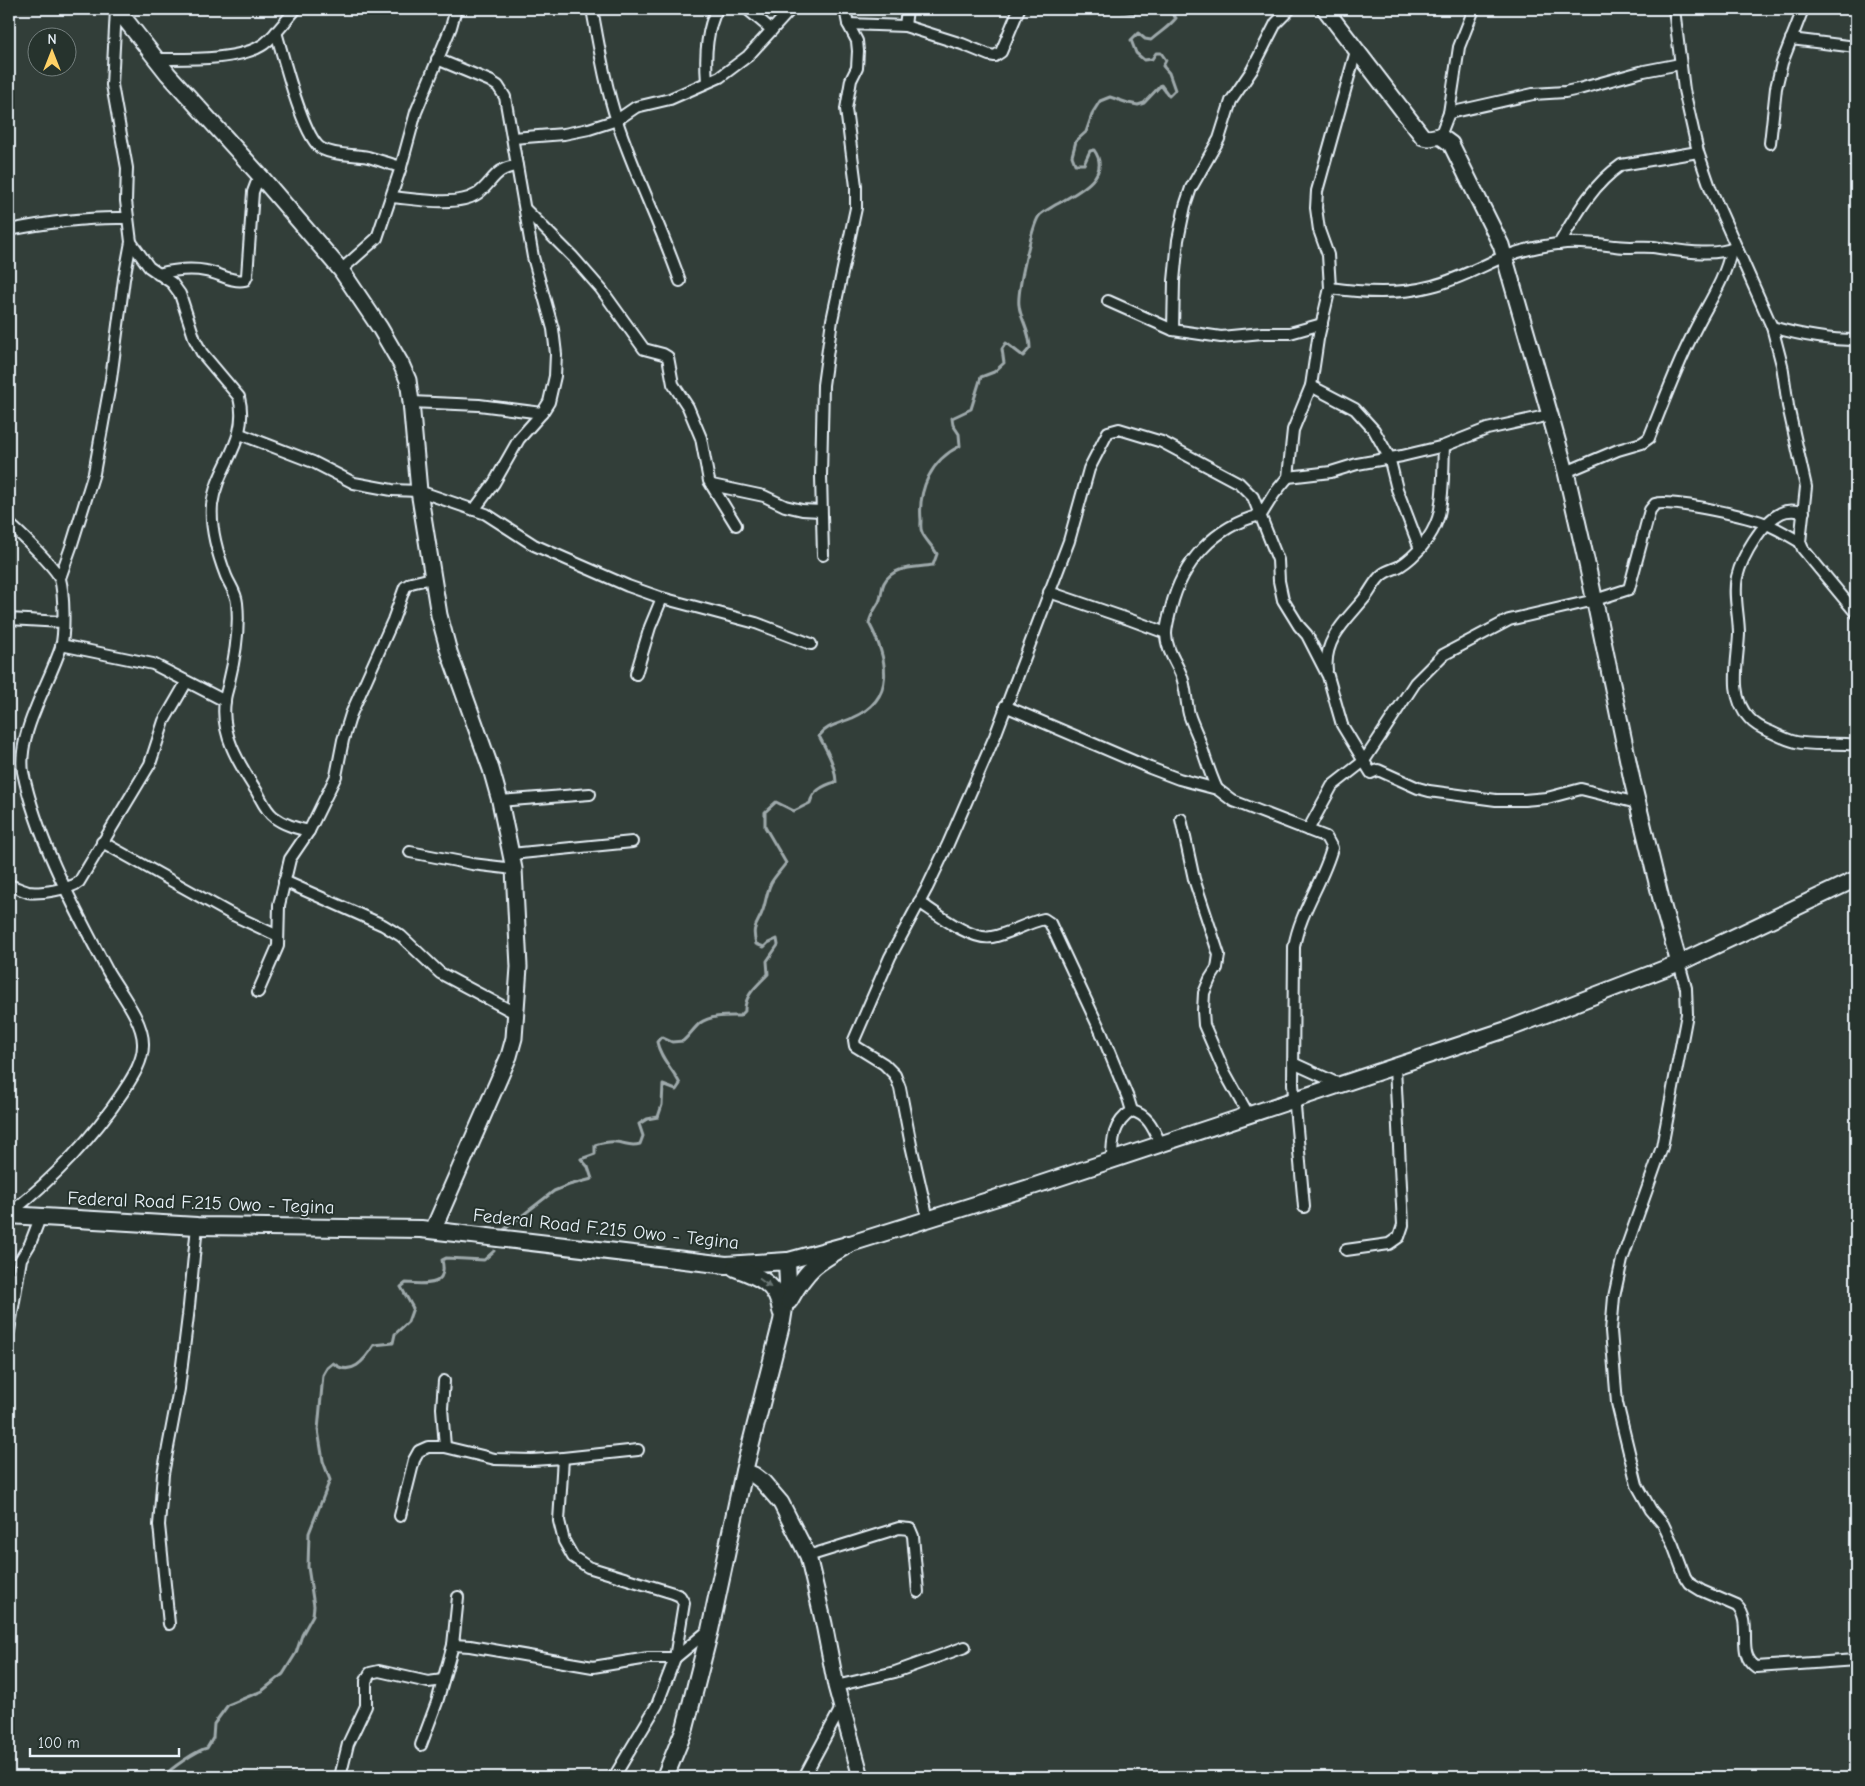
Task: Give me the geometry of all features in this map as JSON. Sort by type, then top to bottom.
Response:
[{"type":"main road","name":"Federal Road F.215 Owo - Tegina","points":[[9,1214],[40,1218],[197,1226],[434,1230],[560,1247],[726,1265],[787,1261]]},
{"type":"main road","points":[[783,1315],[803,1277],[814,1265],[849,1244]]},
{"type":"main road","points":[[665,1777],[685,1728],[710,1630],[744,1471],[783,1315],[788,1283],[787,1261]]},
{"type":"main road","points":[[726,1265],[754,1274],[769,1284],[775,1292],[783,1315]]},
{"type":"street","points":[[117,9],[156,59],[341,270],[380,328],[408,380],[419,491],[439,614],[449,652],[491,769],[513,862],[518,967],[517,1014],[514,1038],[509,1056],[434,1230]]},
{"type":"street","points":[[9,1214],[61,1168],[101,1123],[139,1064],[143,1044],[141,1026],[108,971],[46,844],[28,794],[23,769],[27,731],[61,645],[63,601],[60,578],[94,473],[131,242],[127,218],[126,168],[112,85],[117,9]]},
{"type":"street","points":[[156,59],[210,58],[232,55],[257,48],[276,32],[296,9]]},
{"type":"street","points":[[341,270],[378,238],[392,197],[416,112],[451,27],[456,9]]},
{"type":"street","points":[[592,9],[616,120],[680,281]]},
{"type":"street","points":[[708,82],[706,68],[708,35],[717,9]]},
{"type":"street","points":[[747,9],[772,30]]},
{"type":"street","points":[[513,138],[564,134],[616,120],[636,108],[670,98],[708,82],[733,68],[748,56],[791,9]]},
{"type":"street","points":[[823,555],[821,511],[823,385],[826,359],[856,208],[856,186],[846,109],[851,80],[858,68],[858,51],[857,41],[848,24],[845,9]]},
{"type":"street","points":[[905,26],[907,9]]},
{"type":"street","points":[[848,24],[905,26],[962,44],[989,56],[995,56],[1001,52],[1019,9]]},
{"type":"street","points":[[1173,330],[1174,281],[1178,240],[1191,188],[1219,139],[1231,101],[1252,70],[1276,23],[1290,9]]},
{"type":"street","points":[[1325,9],[1423,137],[1440,136],[1450,144],[1501,245],[1566,472],[1595,600],[1637,803],[1686,988],[1687,1014],[1662,1147],[1622,1260],[1612,1314],[1611,1331],[1617,1403],[1637,1485],[1651,1510],[1663,1524],[1689,1583],[1737,1606],[1742,1611],[1745,1620],[1746,1656],[1749,1663],[1756,1667],[1856,1660]]},
{"type":"street","points":[[1440,136],[1449,113],[1459,47],[1474,9]]},
{"type":"street","points":[[1674,9],[1680,64],[1698,152],[1733,249],[1772,327],[1782,365],[1788,406],[1806,487],[1800,542],[1803,549],[1856,613]]},
{"type":"street","points":[[1770,143],[1776,88],[1782,62],[1802,9]]},
{"type":"street","points":[[276,32],[300,111],[320,148],[336,154],[368,157],[401,167]]},
{"type":"street","points":[[1791,39],[1856,47]]},
{"type":"street","points":[[1217,789],[1189,712],[1187,694],[1169,650],[1166,633],[1178,585],[1186,570],[1205,545],[1213,537],[1232,526],[1248,518],[1261,515],[1274,494],[1288,477],[1293,430],[1312,386],[1330,288],[1328,255],[1318,230],[1317,191],[1356,51]]},
{"type":"street","points":[[437,59],[498,86],[505,97],[533,256],[553,329],[556,354],[556,376],[549,402],[519,439],[494,483],[474,510]]},
{"type":"street","points":[[1449,113],[1533,94],[1565,92],[1644,71],[1680,64]]},
{"type":"street","points":[[1559,244],[1578,210],[1594,189],[1621,165],[1698,152]]},
{"type":"street","points":[[392,197],[424,200],[463,200],[476,195],[500,170],[517,166]]},
{"type":"street","points":[[158,274],[188,269],[207,271],[239,281],[245,280],[248,276],[253,192],[256,184],[262,178]]},
{"type":"street","points":[[526,210],[573,257],[601,289],[644,349],[663,354],[668,358],[673,384],[688,407],[701,438],[707,477],[736,524]]},
{"type":"street","points":[[9,230],[60,220],[105,217],[127,218]]},
{"type":"street","points":[[131,242],[149,267],[172,283],[180,294],[199,346],[239,397],[241,406],[240,434],[212,504],[212,519],[218,552],[227,578],[233,586],[239,619],[236,646],[224,701],[229,740],[240,764],[272,816],[281,822],[309,832]]},
{"type":"street","points":[[1330,288],[1375,293],[1406,291],[1433,286],[1505,256],[1559,244],[1579,242],[1615,246],[1645,246],[1696,252],[1733,249]]},
{"type":"street","points":[[1566,472],[1618,450],[1642,443],[1649,438],[1692,335],[1722,278],[1733,249]]},
{"type":"street","points":[[1108,302],[1173,330],[1221,336],[1290,333],[1322,324]]},
{"type":"street","points":[[1772,327],[1830,340],[1856,340]]},
{"type":"street","points":[[1312,386],[1341,401],[1360,415],[1374,430],[1388,457],[1396,489],[1420,549]]},
{"type":"street","points":[[411,402],[479,405],[542,413]]},
{"type":"street","points":[[1288,477],[1331,472],[1388,457],[1402,456],[1444,446],[1487,429],[1550,415]]},
{"type":"street","points":[[928,1218],[900,1088],[895,1075],[884,1064],[854,1046],[854,1040],[890,957],[927,888],[995,736],[1069,542],[1089,469],[1108,432],[1119,429],[1162,442],[1246,488],[1253,497],[1261,515],[1278,560],[1279,581],[1283,600],[1299,626],[1307,635],[1328,676]]},
{"type":"street","points":[[240,434],[313,462],[354,483],[392,490],[419,491],[486,514],[534,545],[628,586],[662,598],[756,623],[810,644]]},
{"type":"street","points":[[1444,446],[1438,518],[1420,549],[1412,558],[1399,567],[1383,574],[1350,613],[1333,638],[1325,657],[1328,676],[1342,725],[1371,772],[1378,770],[1418,788],[1440,793],[1496,800],[1547,798],[1581,790],[1637,803]]},
{"type":"street","points":[[712,486],[764,496],[785,506],[802,510],[821,511]]},
{"type":"street","points":[[1308,830],[1332,786],[1364,760],[1414,683],[1443,655],[1509,620],[1595,600],[1625,591],[1631,587],[1650,510],[1655,504],[1670,503],[1735,515],[1768,524],[1800,542]]},
{"type":"street","points":[[1804,512],[1790,510],[1781,513],[1760,530],[1753,540],[1737,577],[1739,632],[1736,663],[1738,700],[1748,718],[1762,728],[1785,739],[1811,744],[1856,745]]},
{"type":"street","points":[[9,524],[60,578]]},
{"type":"street","points":[[258,992],[275,955],[279,905],[290,859],[309,832],[336,776],[343,740],[351,714],[406,587],[411,583],[432,578]]},
{"type":"street","points":[[1049,592],[1166,633]]},
{"type":"street","points":[[636,674],[650,626],[662,598]]},
{"type":"street","points":[[9,620],[62,622]]},
{"type":"street","points":[[61,645],[153,664],[224,701]]},
{"type":"street","points":[[9,885],[30,892],[46,892],[76,885],[79,882],[150,764],[164,721],[186,682]]},
{"type":"street","points":[[1005,706],[1150,768],[1179,779],[1217,789],[1233,801],[1326,837],[1332,848],[1329,859],[1297,932],[1294,946],[1294,1100],[1304,1207]]},
{"type":"street","points":[[500,801],[590,794]]},
{"type":"street","points":[[1181,819],[1194,879],[1219,955],[1217,968],[1204,993],[1204,1025],[1224,1071],[1249,1116]]},
{"type":"street","points":[[102,842],[231,914],[278,936]]},
{"type":"street","points":[[410,852],[472,864],[513,862],[632,842]]},
{"type":"street","points":[[284,882],[383,925],[401,936],[440,974],[517,1014]]},
{"type":"street","points":[[787,1261],[849,1244],[1162,1145],[1508,1029],[1679,964],[1853,882]]},
{"type":"street","points":[[919,902],[954,925],[983,937],[992,937],[1044,919],[1050,924],[1101,1032],[1132,1111]]},
{"type":"street","points":[[1293,1063],[1340,1084]]},
{"type":"street","points":[[1346,1250],[1389,1244],[1399,1238],[1403,1225],[1395,1068]]},
{"type":"street","points":[[1112,1161],[1114,1132],[1122,1117],[1132,1111],[1142,1114],[1150,1123],[1162,1145]]},
{"type":"street","points":[[9,1331],[21,1259],[30,1244],[40,1218]]},
{"type":"street","points":[[169,1624],[159,1525],[163,1474],[179,1389],[185,1344],[197,1226]]},
{"type":"street","points":[[444,1381],[442,1408],[445,1448]]},
{"type":"street","points":[[400,1516],[414,1460],[419,1451],[428,1448],[445,1448],[495,1459],[563,1458],[638,1450]]},
{"type":"street","points":[[563,1458],[559,1521],[564,1541],[574,1557],[588,1567],[680,1596],[684,1603],[675,1658],[657,1705],[614,1777]]},
{"type":"street","points":[[744,1471],[754,1475],[763,1482],[781,1503],[808,1556],[836,1686],[861,1777]]},
{"type":"street","points":[[808,1556],[899,1528],[910,1529],[913,1536],[918,1592]]},
{"type":"street","points":[[421,1745],[437,1702],[453,1646],[458,1597]]},
{"type":"street","points":[[453,1646],[470,1646],[584,1667],[593,1667],[648,1658],[675,1658],[710,1630]]},
{"type":"street","points":[[836,1686],[895,1672],[965,1647]]},
{"type":"street","points":[[340,1777],[348,1744],[366,1706],[366,1681],[370,1673],[380,1671],[428,1682],[443,1680]]},
{"type":"street","points":[[804,1777],[842,1706]]},
{"type":"waterway","points":[[1120,9],[1134,13],[1145,9]]},
{"type":"waterway","points":[[501,1232],[554,1191],[592,1179],[588,1167],[581,1159],[595,1154],[595,1145],[605,1142],[620,1142],[630,1145],[640,1144],[643,1136],[639,1124],[647,1119],[658,1117],[662,1105],[663,1085],[676,1090],[680,1084],[661,1053],[657,1042],[661,1037],[672,1042],[683,1041],[704,1020],[719,1016],[740,1016],[745,1011],[749,995],[768,974],[767,961],[778,945],[777,939],[764,947],[756,944],[754,933],[763,910],[768,889],[786,863],[765,827],[765,812],[776,802],[794,811],[810,803],[811,798],[820,789],[836,782],[828,752],[819,736],[830,727],[866,710],[876,700],[882,689],[884,664],[881,650],[869,623],[888,577],[906,568],[933,565],[937,554],[924,537],[921,529],[922,497],[924,487],[934,467],[941,459],[960,446],[959,434],[953,425],[952,418],[971,409],[981,377],[994,372],[1004,363],[1002,349],[1006,343],[1023,356],[1030,348],[1030,342],[1020,310],[1019,298],[1029,245],[1036,222],[1043,212],[1088,185],[1095,177],[1099,169],[1099,160],[1094,150],[1090,151],[1084,164],[1075,164],[1072,156],[1076,141],[1086,132],[1093,112],[1100,101],[1110,97],[1138,105],[1144,103],[1161,85],[1169,96],[1175,90],[1169,73],[1163,66],[1166,60],[1161,53],[1156,53],[1152,59],[1144,60],[1136,53],[1131,40],[1138,33],[1145,39],[1151,40],[1167,27],[1176,18],[1167,9]]},
{"type":"waterway","points":[[163,1777],[184,1760],[207,1748],[213,1738],[214,1724],[228,1705],[262,1691],[283,1674],[296,1653],[302,1635],[313,1615],[314,1606],[308,1567],[309,1533],[330,1480],[323,1461],[318,1430],[323,1375],[327,1368],[333,1363],[346,1369],[352,1368],[362,1361],[374,1345],[393,1343],[395,1334],[408,1322],[413,1308],[401,1287],[406,1283],[427,1284],[438,1280],[442,1276],[442,1260],[446,1258],[484,1260],[494,1251]]}]
